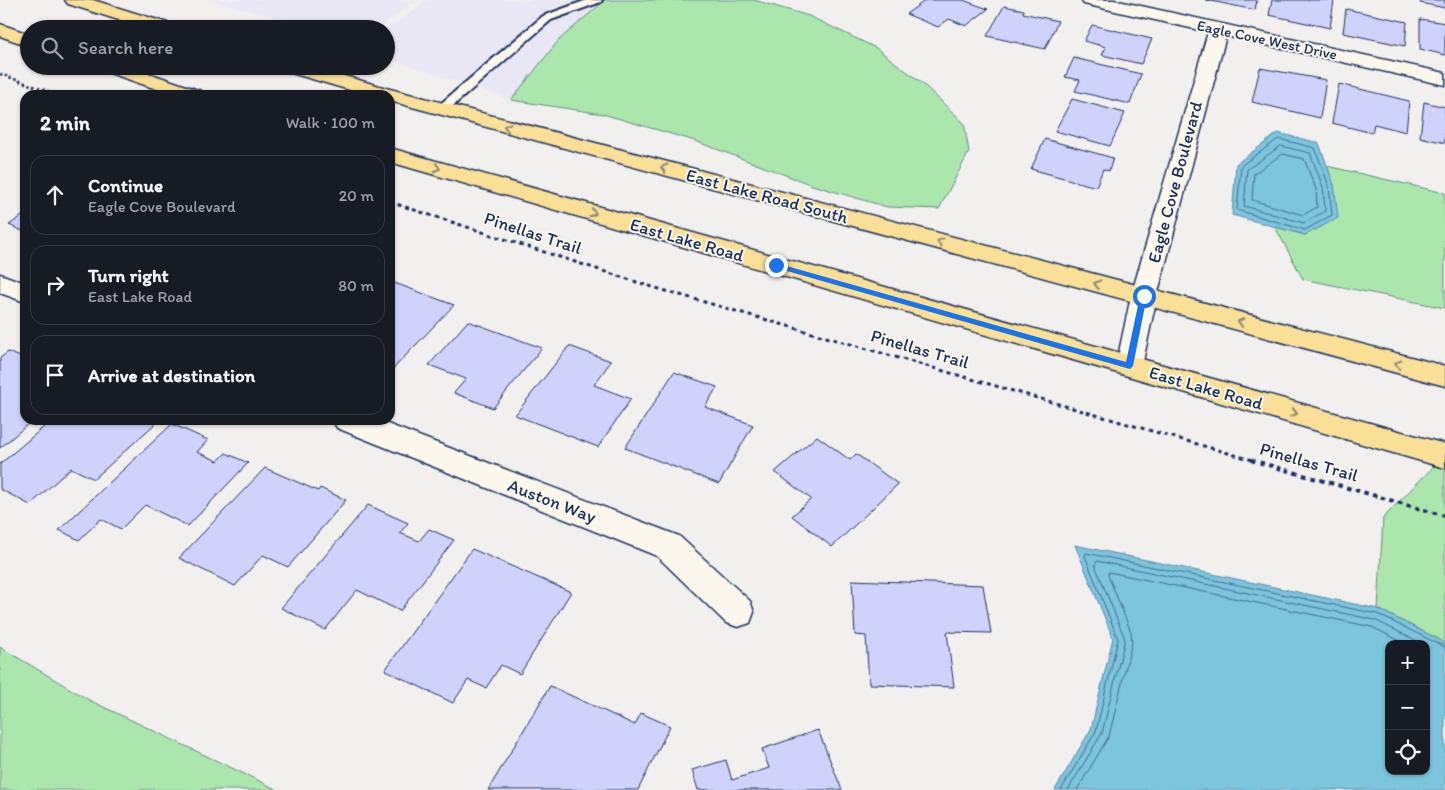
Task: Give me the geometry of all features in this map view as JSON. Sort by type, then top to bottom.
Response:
[{"type":"main road","points":[[74,0],[138,20]]},
{"type":"main road","points":[[0,30],[20,37]]},
{"type":"main road","points":[[135,75],[179,90]]},
{"type":"main road","name":"East Lake Road South","points":[[319,75],[372,90]]},
{"type":"main road","name":"East Lake Road South","points":[[395,97],[1144,296]]},
{"type":"main road","name":"East Lake Road","points":[[395,156],[1445,456]]},
{"type":"main road","points":[[1144,296],[1445,376]]},
{"type":"street","name":"Eagle Cove West Drive","points":[[1090,0],[1445,79]]},
{"type":"street","name":"Eagle Cove Boulevard","points":[[1130,366],[1144,296],[1218,29]]},
{"type":"street","points":[[0,283],[20,291]]},
{"type":"street","name":"Auston Way","points":[[360,425],[668,546],[738,612]]},
{"type":"lane","points":[[442,109],[547,18],[597,0]]},
{"type":"path","points":[[0,74],[45,90]]},
{"type":"path","name":"Pinellas Trail","points":[[395,204],[649,286],[1445,516]]},
{"type":"shaded area","points":[[210,0],[417,0],[389,20],[284,20]]},
{"type":"shaded area","points":[[428,0],[605,0],[559,40],[511,100],[395,61],[395,24]]},
{"type":"green space","points":[[605,0],[754,0],[809,16],[876,48],[922,83],[964,123],[969,152],[939,209],[887,207],[812,185],[695,141],[603,114],[511,100],[559,40]]},
{"type":"green space","points":[[1327,166],[1445,193],[1445,308],[1303,279],[1275,227],[1305,235],[1337,218],[1334,185]]},
{"type":"green space","points":[[1434,466],[1445,469],[1445,647],[1442,641],[1378,609],[1383,518]]},
{"type":"green space","points":[[0,647],[89,700],[278,790],[0,790]]},
{"type":"water","points":[[1278,133],[1319,143],[1334,185],[1338,218],[1305,235],[1232,215],[1236,164]]},
{"type":"water","points":[[1075,545],[1378,609],[1442,641],[1445,647],[1445,790],[1055,790],[1091,729],[1113,638]]},
{"type":"building","points":[[926,0],[963,0],[988,9],[966,26],[949,19],[938,27],[906,14]]},
{"type":"building","points":[[1206,0],[1257,0],[1255,10]]},
{"type":"building","points":[[1272,0],[1334,0],[1330,28],[1269,15]]},
{"type":"building","points":[[1421,0],[1445,0],[1445,8],[1420,3]]},
{"type":"building","points":[[1004,6],[1024,10],[1023,13],[1058,21],[1045,49],[987,36]]},
{"type":"building","points":[[1346,9],[1407,22],[1405,46],[1343,33]]},
{"type":"building","points":[[1420,19],[1445,23],[1445,55],[1420,49]]},
{"type":"building","points":[[1092,25],[1152,39],[1141,64],[1102,55],[1106,47],[1084,41]]},
{"type":"building","points":[[1074,58],[1141,74],[1130,104],[1075,91],[1080,80],[1065,77]]},
{"type":"building","points":[[1260,68],[1326,80],[1320,118],[1252,102]]},
{"type":"building","points":[[1339,84],[1409,101],[1406,132],[1374,124],[1372,133],[1332,123]]},
{"type":"building","points":[[1072,99],[1125,113],[1110,146],[1055,131]]},
{"type":"building","points":[[1424,102],[1445,107],[1445,143],[1420,137]]},
{"type":"building","points":[[1045,139],[1113,158],[1109,171],[1103,169],[1096,187],[1031,169]]},
{"type":"building","points":[[20,217],[20,230],[9,225]]},
{"type":"building","points":[[395,283],[454,305],[395,367]]},
{"type":"building","points":[[468,321],[542,348],[493,408],[454,393],[466,379],[429,365]]},
{"type":"building","points":[[569,346],[611,361],[594,385],[631,399],[598,447],[515,415]]},
{"type":"building","points":[[8,352],[20,357],[20,425],[27,425],[0,448],[0,358]]},
{"type":"building","points":[[674,372],[717,387],[705,407],[753,425],[719,484],[625,448]]},
{"type":"building","points":[[46,425],[154,425],[94,479],[71,468],[30,505],[0,489],[0,464]]},
{"type":"building","points":[[171,425],[208,440],[197,452],[218,461],[226,453],[248,463],[188,526],[145,505],[121,529],[101,519],[79,540],[59,530]]},
{"type":"building","points":[[817,436],[850,460],[856,454],[898,484],[832,547],[792,516],[811,499],[775,472]]},
{"type":"building","points":[[265,468],[318,491],[320,488],[346,500],[288,567],[263,555],[235,586],[179,558]]},
{"type":"building","points":[[368,505],[408,523],[400,533],[419,541],[429,529],[454,540],[400,611],[357,590],[325,630],[281,608]]},
{"type":"building","points":[[472,549],[571,592],[520,674],[501,665],[486,688],[468,680],[453,703],[385,670]]},
{"type":"building","points":[[852,580],[983,585],[991,633],[947,632],[954,687],[869,684],[866,636],[855,635]]},
{"type":"building","points":[[550,686],[635,725],[641,713],[670,726],[638,790],[488,790]]},
{"type":"building","points":[[818,730],[842,790],[698,790],[692,770],[726,760],[732,780],[769,768],[762,749]]},
{"type":"route","points":[[776,265],[1130,366],[1144,296]]}]
